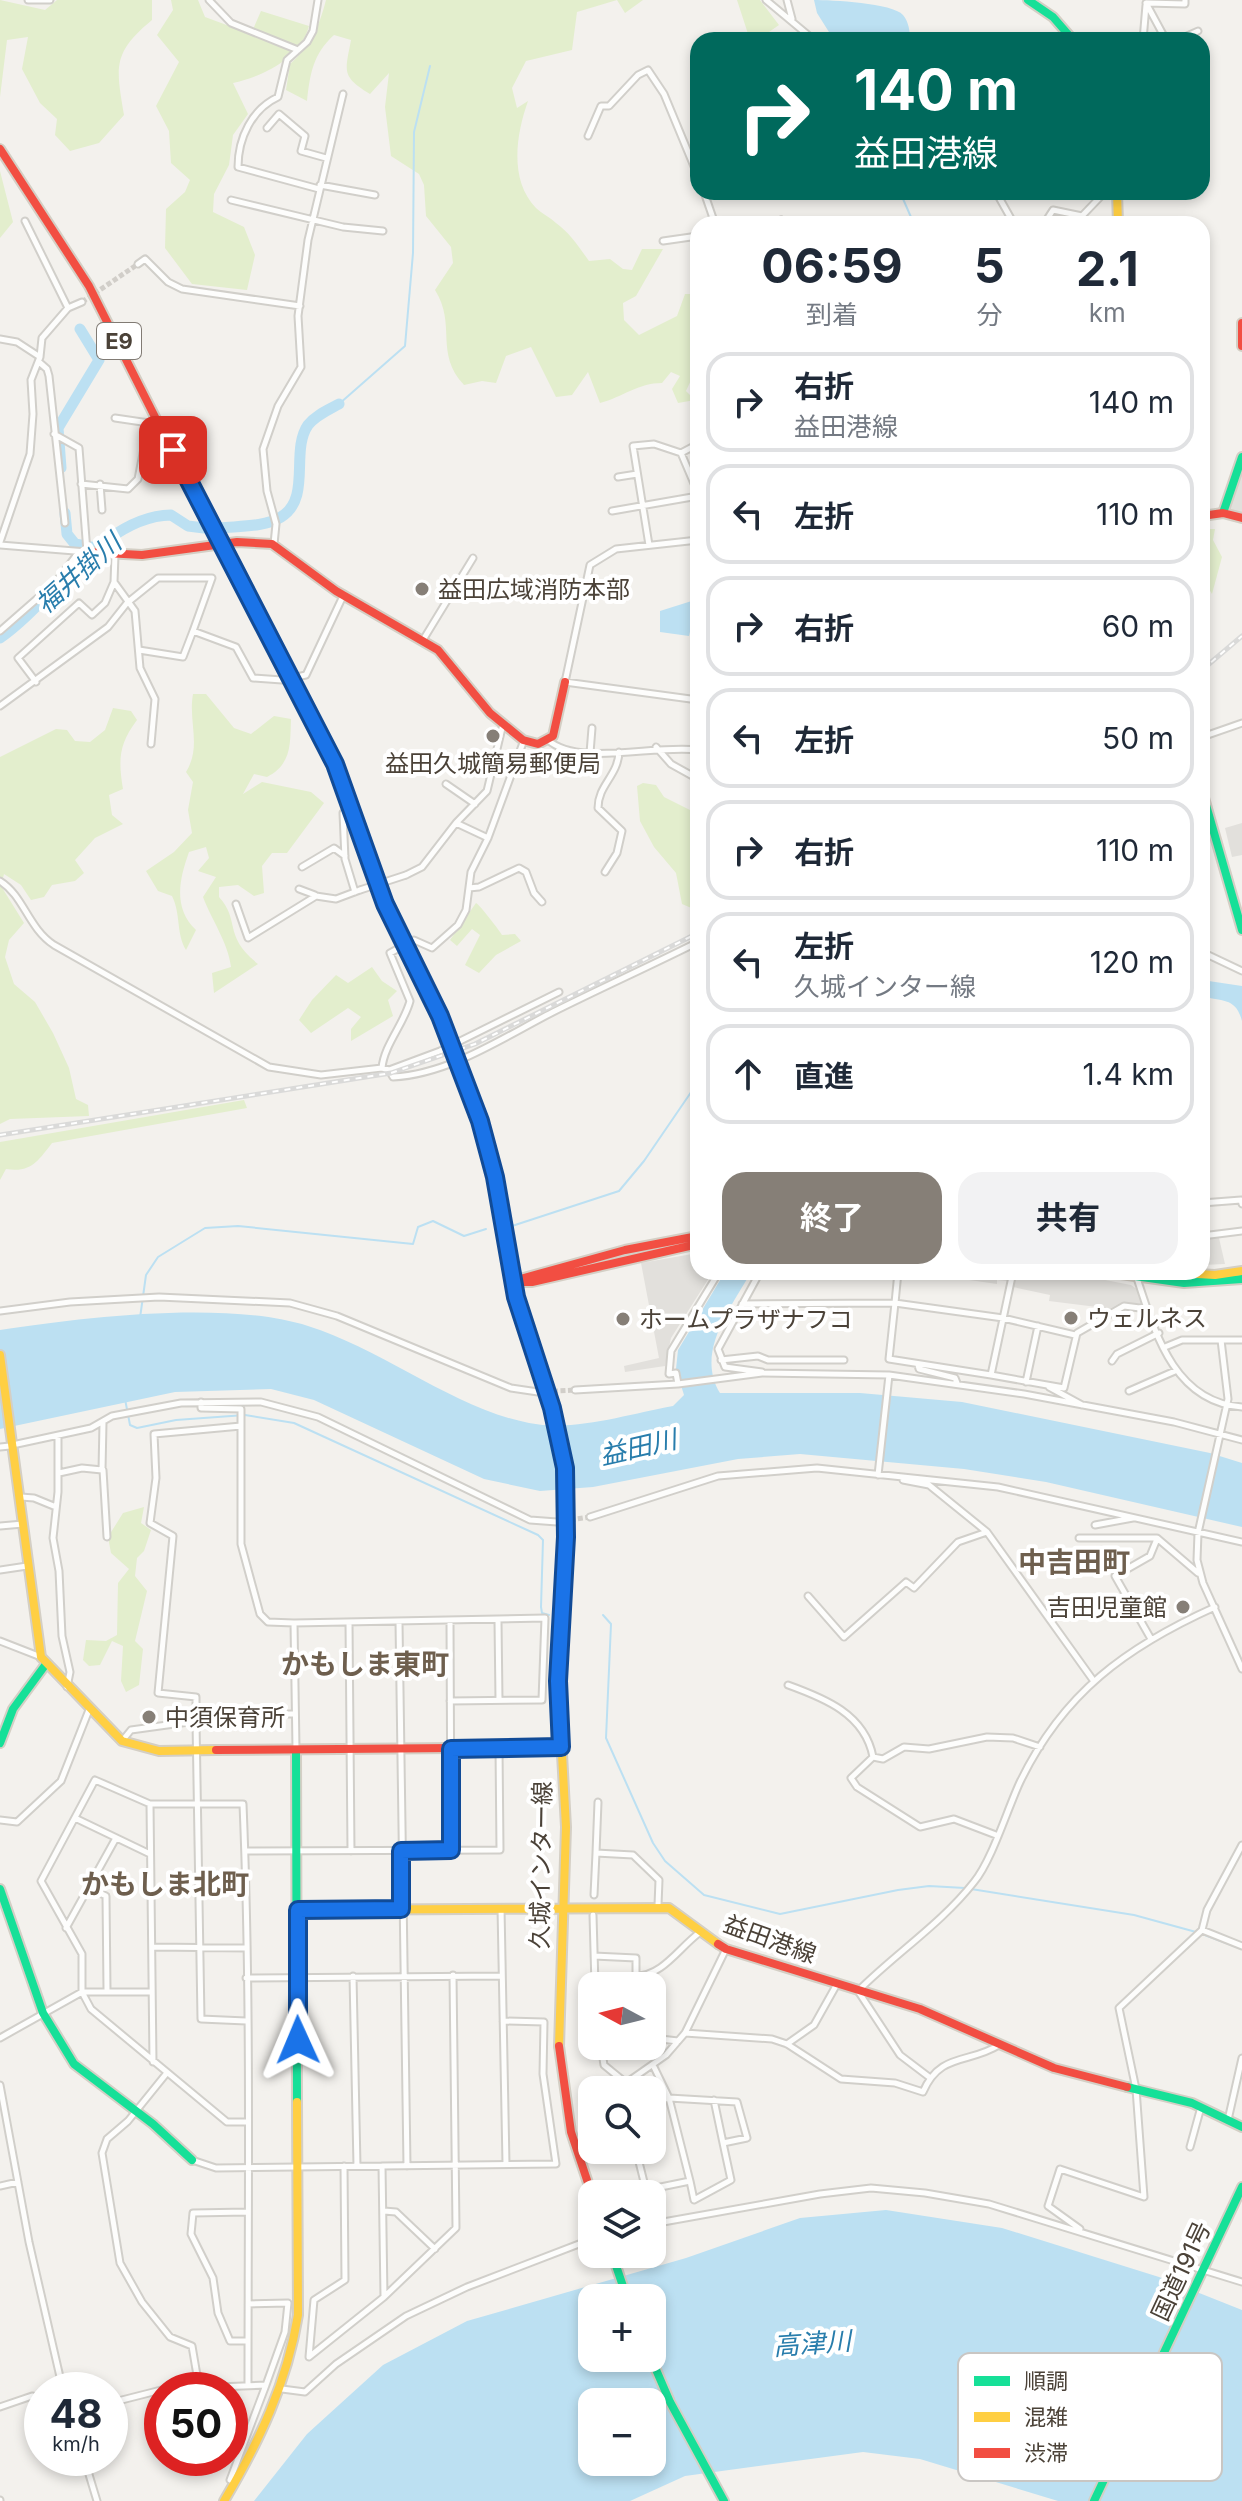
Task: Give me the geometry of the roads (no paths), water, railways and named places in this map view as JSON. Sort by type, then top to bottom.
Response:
[{"type":"main road","points":[[1028,0],[1053,17],[1066,32]]},
{"type":"main road","name":"E9","points":[[0,149],[89,286],[219,544]]},
{"type":"main road","points":[[1242,323],[1242,346]]},
{"type":"main road","points":[[1223,513],[1242,457]]},
{"type":"main road","points":[[1210,515],[1223,513],[1242,518]]},
{"type":"main road","points":[[83,552],[161,554],[219,544],[274,544],[344,594],[450,659],[502,728],[525,740],[548,740],[556,727],[565,682]]},
{"type":"main road","name":"久城インター線","points":[[219,544],[318,726],[353,809],[385,904],[450,1040],[480,1121],[495,1177],[513,1281],[552,1408],[565,1468],[567,1502],[558,1681],[566,1827],[557,1981],[561,2079],[571,2132],[587,2180]]},
{"type":"main road","points":[[1210,819],[1242,930]]},
{"type":"main road","points":[[513,1281],[625,1250],[690,1238]]},
{"type":"main road","points":[[513,1281],[527,1283],[690,1246]]},
{"type":"main road","points":[[1210,1275],[1242,1271]]},
{"type":"main road","points":[[1166,1280],[1184,1283],[1242,1279]]},
{"type":"main road","points":[[0,1355],[28,1566],[44,1660],[122,1741],[144,1750],[196,1751],[561,1747]]},
{"type":"main road","points":[[0,1743],[13,1709],[44,1660]]},
{"type":"main road","points":[[224,2501],[258,2446],[282,2389],[298,2315],[296,1750]]},
{"type":"main road","points":[[0,1889],[43,2013],[74,2064],[136,2110],[192,2160]]},
{"type":"main road","points":[[298,1910],[658,1905]]},
{"type":"main road","name":"益田港線","points":[[658,1905],[669,1908],[699,1933],[726,1949],[920,2009],[1054,2068],[1201,2107],[1242,2127]]},
{"type":"main road","name":"国道191号","points":[[1163,2353],[1242,2187]]},
{"type":"main road","points":[[657,2372],[724,2501]]},
{"type":"main road","name":"国道191号","points":[[1094,2501],[1103,2481]]},
{"type":"street","points":[[28,0],[50,0]]},
{"type":"street","points":[[209,0],[231,23],[298,50]]},
{"type":"street","points":[[318,0],[313,31],[287,60],[278,97],[256,110],[240,145],[238,167],[319,187],[375,195]]},
{"type":"street","points":[[766,0],[805,32]]},
{"type":"street","points":[[787,0],[792,20]]},
{"type":"street","points":[[1146,1],[1185,4],[1185,0]]},
{"type":"street","points":[[1144,32],[1146,1]]},
{"type":"street","points":[[1146,1],[1162,32]]},
{"type":"street","points":[[588,136],[601,106],[609,106],[638,75],[648,70],[664,94],[690,157]]},
{"type":"street","points":[[274,544],[276,524],[267,491],[263,449],[278,406],[301,367],[300,306],[308,240],[343,94]]},
{"type":"street","points":[[267,128],[279,114],[305,136],[301,151],[326,158]]},
{"type":"street","points":[[231,200],[314,220],[383,231]]},
{"type":"street","points":[[1049,216],[1053,210],[1082,216],[1097,200]]},
{"type":"street","points":[[25,221],[68,308]]},
{"type":"street","points":[[663,241],[690,237]]},
{"type":"street","points":[[138,264],[145,259],[168,282],[195,293],[300,306]]},
{"type":"street","points":[[82,302],[68,308],[42,338],[40,360],[31,380],[33,414],[30,454],[0,544],[83,552]]},
{"type":"street","points":[[0,339],[17,342],[47,369],[65,523]]},
{"type":"street","points":[[81,484],[128,489],[138,479],[149,423],[115,418]]},
{"type":"street","points":[[0,631],[55,583],[83,552],[79,448],[54,434]]},
{"type":"street","points":[[649,545],[633,446],[654,444],[681,453],[690,448]]},
{"type":"street","points":[[681,453],[690,475]]},
{"type":"street","points":[[618,477],[637,474]]},
{"type":"street","points":[[100,484],[102,510]]},
{"type":"street","points":[[612,511],[690,496]]},
{"type":"street","points":[[690,541],[616,549],[590,565],[565,682],[690,699]]},
{"type":"street","points":[[36,682],[18,658],[79,603],[92,615],[105,603],[114,582],[115,555]]},
{"type":"street","points":[[423,640],[473,558]]},
{"type":"street","points":[[0,706],[108,627],[127,603],[158,578],[212,578],[183,657],[139,650]]},
{"type":"street","points":[[114,582],[137,619],[140,668],[155,699],[151,744]]},
{"type":"street","points":[[193,631],[236,647],[253,678],[292,679],[306,675],[344,594]]},
{"type":"street","points":[[1210,734],[1242,723]]},
{"type":"street","points":[[299,889],[336,899],[422,867],[490,785],[494,749],[502,728]]},
{"type":"street","points":[[590,753],[592,728]]},
{"type":"street","points":[[382,1068],[383,1057],[410,1001],[390,956],[391,950],[417,940],[429,949],[443,941],[466,910],[471,872],[488,838],[525,740]]},
{"type":"street","points":[[548,740],[558,749],[590,753],[656,747],[690,749]]},
{"type":"street","points":[[656,747],[671,764],[690,775]]},
{"type":"street","points":[[605,872],[617,853],[622,831],[598,808],[598,795],[615,773],[619,752]]},
{"type":"street","points":[[446,784],[475,804]]},
{"type":"street","points":[[353,809],[343,813],[345,856],[358,891]]},
{"type":"street","points":[[456,823],[488,838]]},
{"type":"street","points":[[302,867],[334,848],[345,856]]},
{"type":"street","points":[[469,888],[479,887],[519,868],[526,872],[534,893],[542,902]]},
{"type":"street","points":[[0,881],[16,896],[42,937],[249,1058],[286,1072],[321,1075],[382,1068],[389,1070],[440,1051],[559,992]]},
{"type":"street","points":[[236,904],[248,938],[316,896]]},
{"type":"street","points":[[389,1070],[393,1077],[405,1076],[465,1056],[690,946]]},
{"type":"street","points":[[1210,957],[1242,971]]},
{"type":"street","points":[[1210,1202],[1241,1200],[1242,1204]]},
{"type":"street","points":[[1210,1235],[1242,1231]]},
{"type":"street","points":[[678,1384],[676,1373],[669,1374],[671,1351],[714,1280]]},
{"type":"street","points":[[756,1280],[719,1343],[725,1367],[762,1373],[889,1375],[957,1383],[1242,1440]]},
{"type":"street","points":[[897,1280],[889,1359],[1064,1388],[1075,1335]]},
{"type":"street","points":[[991,1375],[1011,1280]]},
{"type":"street","points":[[1138,1280],[1175,1371],[1193,1391],[1227,1405],[1242,1407]]},
{"type":"street","points":[[0,1311],[70,1302],[159,1297],[290,1303],[337,1316],[511,1388],[538,1392]]},
{"type":"street","points":[[742,1304],[895,1303],[1003,1318],[1075,1335],[1124,1306],[1148,1309]]},
{"type":"street","points":[[1026,1382],[1038,1326]]},
{"type":"street","points":[[1112,1361],[1117,1354],[1159,1333]]},
{"type":"street","points":[[1165,1347],[1182,1340],[1242,1340]]},
{"type":"street","points":[[1199,1573],[1199,1530],[1227,1405],[1221,1340]]},
{"type":"street","points":[[721,1360],[758,1356],[768,1360],[844,1360]]},
{"type":"street","points":[[918,1365],[919,1369],[955,1378],[957,1383]]},
{"type":"street","points":[[1129,1391],[1175,1371]]},
{"type":"street","points":[[575,1390],[678,1384],[762,1373]]},
{"type":"street","points":[[878,1472],[889,1375]]},
{"type":"street","points":[[1048,1386],[1084,1407]]},
{"type":"street","points":[[0,1447],[13,1442],[58,1436],[103,1423],[112,1416],[140,1410],[201,1402],[261,1402],[287,1406],[366,1439],[530,1520],[557,1522]]},
{"type":"street","points":[[201,1402],[201,1408],[241,1409],[241,1544],[260,1614],[268,1622],[545,1618],[542,1700],[450,1701]]},
{"type":"street","points":[[103,1423],[102,1470],[107,1537]]},
{"type":"street","points":[[241,1426],[154,1434],[156,1478],[150,1523],[173,1536],[158,1693],[196,1697],[201,2019],[246,2021]]},
{"type":"street","points":[[58,1436],[59,1473],[53,1538],[59,1571],[62,1636],[70,1672],[67,1687]]},
{"type":"street","points":[[59,1473],[82,1468],[102,1470]]},
{"type":"street","points":[[590,1517],[689,1483],[753,1471],[817,1468],[878,1472],[929,1485],[987,1532],[1093,1680]]},
{"type":"street","points":[[895,1476],[998,1487],[1242,1542]]},
{"type":"street","points":[[21,1497],[34,1498],[56,1507]]},
{"type":"street","points":[[1095,1525],[1137,1517]]},
{"type":"street","points":[[0,1526],[23,1524]]},
{"type":"street","points":[[808,1596],[844,1637],[906,1582],[914,1588],[958,1542],[987,1532]]},
{"type":"street","points":[[1079,1538],[1157,1538],[1199,1573],[1242,1669]]},
{"type":"street","points":[[1151,1639],[1115,1576],[1150,1556],[1157,1538]]},
{"type":"street","points":[[0,1570],[28,1566]]},
{"type":"street","points":[[929,2077],[900,2055],[858,1991],[945,1914],[974,1883],[1040,1747],[1073,1698],[1151,1639],[1215,1607]]},
{"type":"street","points":[[450,1621],[451,1850]]},
{"type":"street","points":[[498,1621],[499,1700]]},
{"type":"street","points":[[349,1622],[351,1851]]},
{"type":"street","points":[[399,1622],[407,2166]]},
{"type":"street","points":[[294,1623],[296,1750]]},
{"type":"street","points":[[0,1641],[44,1660]]},
{"type":"street","points":[[788,1685],[824,1698],[848,1715],[864,1736],[873,1757]]},
{"type":"street","points":[[0,1820],[17,1822],[51,1794],[65,1772],[89,1710]]},
{"type":"street","points":[[122,1741],[131,1730],[251,1714],[295,1714]]},
{"type":"street","points":[[873,1757],[883,1759],[904,1747],[929,1749],[987,1737],[1013,1738],[1040,1747]]},
{"type":"street","points":[[245,1851],[500,1850],[499,1748]]},
{"type":"street","points":[[873,1757],[851,1778],[857,1787],[920,1827],[954,1819],[996,1835]]},
{"type":"street","points":[[247,2122],[227,2122],[166,2074],[105,2025],[82,1992],[82,1954],[41,1881],[95,1780],[150,1804],[243,1804],[246,1948],[246,2021],[247,2122],[248,2372]]},
{"type":"street","points":[[594,1895],[598,1802]]},
{"type":"street","points":[[150,1804],[153,2063]]},
{"type":"street","points":[[75,1818],[151,1854]]},
{"type":"street","points":[[66,1928],[116,1838]]},
{"type":"street","points":[[1083,2232],[1048,2206],[1060,2169],[1144,2197],[1136,2089],[1119,2008],[1202,1930],[1207,1910],[1242,1845]]},
{"type":"street","points":[[596,1853],[633,1855],[659,1880],[658,1905]]},
{"type":"street","points":[[89,1888],[106,1896],[107,1990]]},
{"type":"street","points":[[501,1908],[506,2164]]},
{"type":"street","points":[[593,1915],[595,1972]]},
{"type":"street","points":[[1202,1930],[1242,1946]]},
{"type":"street","points":[[655,1972],[699,1933]]},
{"type":"street","points":[[152,1947],[246,1948]]},
{"type":"street","points":[[636,2076],[653,2065],[685,2033],[726,1949]]},
{"type":"street","points":[[594,1956],[636,1958],[636,1972]]},
{"type":"street","points":[[344,2166],[345,2280],[314,2300],[309,2357],[384,2297],[456,2228],[453,1975]]},
{"type":"street","points":[[353,1976],[357,2166]]},
{"type":"street","points":[[246,1978],[502,1976]]},
{"type":"street","points":[[787,2044],[814,2025],[837,1984]]},
{"type":"street","points":[[0,2038],[82,1992],[152,1992]]},
{"type":"street","points":[[192,2160],[216,2168],[556,2164],[543,2074],[544,2022],[503,2021]]},
{"type":"street","points":[[685,2033],[772,2039],[787,2044],[841,2079],[891,2082],[923,2092],[929,2077],[943,2066],[999,2045]]},
{"type":"street","points":[[666,2040],[678,2041]]},
{"type":"street","points":[[1228,2120],[1242,2058]]},
{"type":"street","points":[[603,2060],[604,2065],[617,2076]]},
{"type":"street","points":[[653,2065],[669,2098],[694,2200],[731,2180],[714,2100]]},
{"type":"street","points":[[166,2074],[107,2139],[102,2153],[120,2263],[142,2302],[170,2337],[192,2346],[199,2372]]},
{"type":"street","points":[[0,2088],[59,2372]]},
{"type":"street","points":[[666,2099],[737,2102],[747,2138],[723,2143]]},
{"type":"street","points":[[1190,2147],[1201,2107]]},
{"type":"street","points":[[382,2166],[384,2297]]},
{"type":"street","points":[[666,2187],[690,2181]]},
{"type":"street","points":[[0,2186],[18,2182]]},
{"type":"street","points":[[666,2219],[732,2212],[777,2200],[871,2188],[925,2193],[989,2204],[1201,2272],[1242,2282]]},
{"type":"street","points":[[384,2211],[396,2212],[436,2249]]},
{"type":"street","points":[[247,2212],[193,2213],[191,2234],[213,2278],[224,2331],[230,2341],[248,2341]]},
{"type":"street","points":[[282,2389],[305,2392],[379,2333],[438,2300],[578,2245]]},
{"type":"street","points":[[248,2304],[288,2303],[285,2332],[248,2431]]},
{"type":"street","points":[[248,2384],[266,2385]]},
{"type":"street","points":[[0,2407],[24,2399]]},
{"type":"street","points":[[89,2476],[97,2501]]},
{"type":"street","points":[[230,2480],[231,2476]]},
{"type":"water","points":[[814,0],[887,8],[903,15],[909,32],[829,32],[817,13]]},
{"type":"water","points":[[690,602],[689,636],[660,632],[660,611]]},
{"type":"water","points":[[1210,981],[1242,986],[1242,1021],[1236,1008],[1210,998]]},
{"type":"water","name":"益田川","points":[[720,1280],[746,1280],[726,1315],[714,1346],[711,1362],[713,1378],[720,1393],[860,1393],[962,1402],[1210,1453],[1242,1463],[1242,1527],[1046,1482],[964,1469],[800,1454],[738,1459],[593,1487],[540,1491],[484,1479],[314,1400],[271,1389],[175,1392],[0,1429],[0,1330],[72,1320],[197,1312],[275,1318],[336,1336],[501,1416],[547,1425],[583,1424],[673,1406],[684,1395],[676,1369],[678,1350]]},
{"type":"water","name":"高津川","points":[[886,2210],[1002,2228],[1159,2277],[1242,2310],[1242,2501],[1058,2501],[992,2481],[1222,2481],[1222,2353],[958,2353],[958,2471],[920,2459],[863,2452],[685,2476],[630,2501],[254,2501],[307,2434],[383,2365],[467,2321],[578,2289],[578,2372],[666,2372],[666,2284],[596,2284],[651,2268],[666,2268],[666,2264],[800,2218]]},
{"type":"waterway","points":[[339,404],[405,346],[413,253],[414,132],[430,66]]},
{"type":"waterway","points":[[904,200],[910,216]]},
{"type":"waterway","points":[[61,468],[58,428],[99,360],[80,329]]},
{"type":"waterway","name":"福井掛川","points":[[220,528],[267,523],[290,509],[296,498],[301,448],[308,425],[339,404]]},
{"type":"waterway","points":[[65,513],[67,534],[75,544],[96,548]]},
{"type":"waterway","name":"福井掛川","points":[[0,638],[80,563],[123,530],[146,519],[171,515],[188,526],[204,528]]},
{"type":"waterway","points":[[512,1226],[619,1191],[644,1161],[690,1094]]},
{"type":"waterway","points":[[140,1318],[146,1275],[158,1257],[205,1228],[238,1226],[413,1244],[418,1227],[433,1221],[464,1236],[486,1229]]},
{"type":"waterway","points":[[125,1399],[130,1425],[137,1428],[176,1420],[245,1415],[294,1423],[538,1535],[543,1540],[541,1607],[542,1613],[549,1615]]},
{"type":"waterway","points":[[603,1615],[611,1624],[606,1738],[653,1843],[665,1861],[704,1895],[780,1914],[898,1890],[929,1886],[965,1888]]},
{"type":"waterway","points":[[971,1889],[1134,1915],[1196,1932]]},
{"type":"waterway","points":[[1202,1934],[1242,1949]]},
{"type":"tunnel","points":[[82,302],[138,264]]},
{"type":"tunnel","points":[[538,1392],[575,1390]]},
{"type":"tunnel","points":[[563,1521],[590,1517]]},
{"type":"railway","points":[[1210,663],[1242,636]]},
{"type":"railway","points":[[0,1135],[391,1073],[475,1044],[690,937]]},
{"type":"place","name":"益田広域消防本部","points":[[422,589]]},
{"type":"place","name":"益田久城簡易郵便局","points":[[493,736]]},
{"type":"place","name":"ウェルネス","points":[[1071,1318]]},
{"type":"place","name":"ホームプラザナフコ","points":[[623,1319]]},
{"type":"place","name":"吉田児童館","points":[[1183,1607]]},
{"type":"place","name":"中須保育所","points":[[149,1717]]},
{"type":"district","name":"中吉田町","points":[[1074,1562]]},
{"type":"district","name":"かもしま東町","points":[[365,1664]]},
{"type":"district","name":"かもしま北町","points":[[165,1884]]}]
